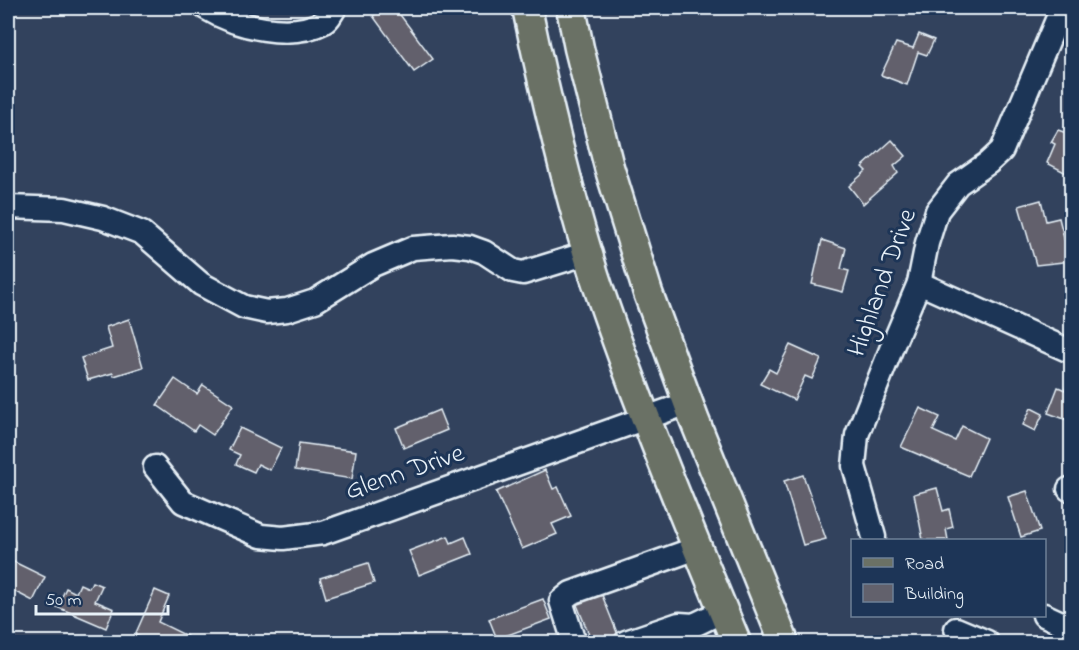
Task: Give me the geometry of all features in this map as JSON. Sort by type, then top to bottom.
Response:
[{"type":"main road","points":[[527,8],[566,178],[616,340],[736,642]]},
{"type":"main road","points":[[571,8],[609,167],[648,293],[688,404],[784,642]]},
{"type":"street","points":[[206,8],[230,20],[274,31],[296,31],[326,22],[335,8]]},
{"type":"street","name":"Highland Drive","points":[[874,537],[854,466],[857,435],[919,284],[927,243],[937,211],[958,184],[1002,150],[1062,8]]},
{"type":"street","points":[[8,207],[64,209],[103,218],[142,233],[201,284],[244,308],[267,312],[288,310],[315,301],[373,266],[413,248],[452,245],[470,247],[484,252],[513,271],[524,273],[588,253]]},
{"type":"street","points":[[919,284],[1071,352]]},
{"type":"street","name":"Glenn Drive","points":[[154,467],[183,502],[261,536],[283,538],[323,533],[688,404]]},
{"type":"street","points":[[576,642],[561,601],[571,593],[697,548]]},
{"type":"street","points":[[626,642],[679,624],[694,624],[723,611]]},
{"type":"street","points":[[1046,616],[1071,628]]},
{"type":"street","points":[[956,629],[987,642]]},
{"type":"building","points":[[384,8],[395,8],[433,59],[414,72],[373,16]]},
{"type":"building","points":[[919,34],[934,40],[927,55],[918,52],[907,85],[881,75],[896,43],[913,48]]},
{"type":"building","points":[[1058,130],[1072,135],[1072,176],[1047,163],[1055,144],[1051,142]]},
{"type":"building","points":[[892,140],[906,156],[894,166],[898,173],[863,204],[849,186],[866,171],[862,167]]},
{"type":"building","points":[[1041,200],[1046,221],[1059,218],[1065,242],[1072,240],[1072,261],[1036,265],[1019,206]]},
{"type":"building","points":[[822,240],[846,248],[841,269],[849,271],[843,292],[812,284]]},
{"type":"building","points":[[129,319],[143,367],[114,376],[113,373],[88,380],[81,358],[112,348],[106,327]]},
{"type":"building","points":[[790,345],[821,359],[812,379],[805,376],[794,400],[760,384],[769,369],[776,373]]},
{"type":"building","points":[[175,379],[197,394],[203,385],[233,405],[213,435],[198,425],[194,431],[157,405]]},
{"type":"building","points":[[1058,387],[1065,390],[1066,387],[1072,389],[1070,421],[1048,413]]},
{"type":"building","points":[[920,408],[940,417],[933,431],[955,441],[962,426],[986,438],[969,476],[901,447]]},
{"type":"building","points":[[1031,408],[1043,414],[1035,431],[1023,425]]},
{"type":"building","points":[[439,410],[447,430],[404,448],[396,428]]},
{"type":"building","points":[[240,428],[281,448],[270,470],[258,464],[254,472],[236,464],[240,455],[229,450]]},
{"type":"building","points":[[299,443],[356,451],[352,479],[295,470]]},
{"type":"building","points":[[545,470],[553,489],[558,487],[571,516],[552,524],[557,534],[522,549],[496,492]]},
{"type":"building","points":[[803,475],[826,539],[803,545],[784,481]]},
{"type":"building","points":[[937,488],[943,511],[949,509],[953,527],[946,529],[948,539],[923,539],[914,494]]},
{"type":"building","points":[[1027,491],[1040,531],[1021,537],[1008,497]]},
{"type":"building","points":[[448,536],[451,543],[465,537],[472,554],[419,575],[409,551]]},
{"type":"building","points":[[8,559],[45,577],[33,601],[8,588]]},
{"type":"building","points":[[368,563],[374,583],[326,598],[320,578]]},
{"type":"building","points":[[92,582],[102,586],[95,601],[114,609],[106,628],[57,607],[66,588],[76,593],[80,584],[89,588]]},
{"type":"building","points":[[598,585],[618,635],[599,642],[592,642],[573,595]]},
{"type":"building","points":[[155,590],[169,596],[158,622],[187,636],[184,642],[152,642],[135,635]]},
{"type":"building","points":[[543,599],[551,619],[497,639],[489,619]]}]
